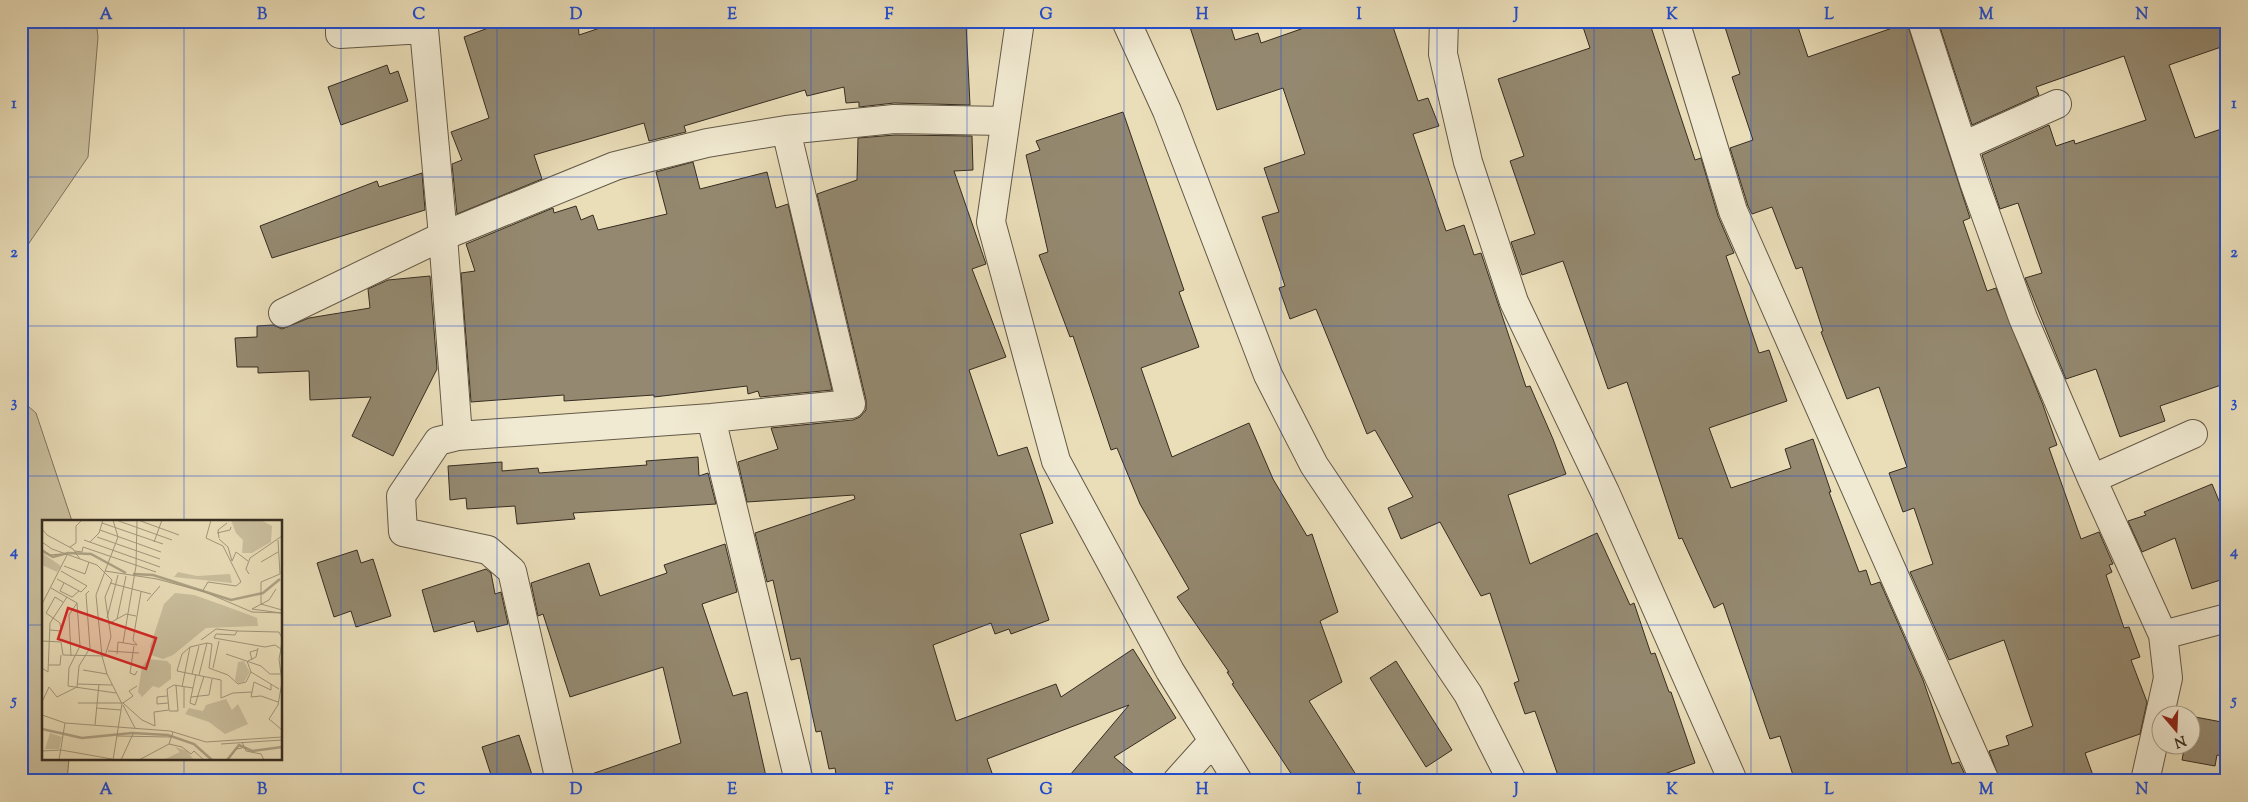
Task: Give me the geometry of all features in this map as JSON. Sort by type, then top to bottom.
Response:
[{"type":"street","points":[[340,21],[340,34],[424,29],[443,236],[458,436]]},
{"type":"street","points":[[1020,21],[1004,121],[991,222],[1056,461],[1170,670],[1238,781]]},
{"type":"street","points":[[1126,21],[1166,111],[1268,375],[1314,465],[1468,694],[1512,781]]},
{"type":"street","points":[[1444,21],[1443,54],[1468,162],[1514,302],[1605,492],[1733,781]]},
{"type":"street","points":[[1675,21],[1733,212],[1985,781]]},
{"type":"street","points":[[1922,21],[1974,182],[2023,318],[2092,479],[2163,635],[2168,678],[2146,781]]},
{"type":"street","points":[[1963,146],[2057,104]]},
{"type":"street","points":[[283,313],[443,236],[615,166],[707,143],[786,130],[894,119],[1004,121]]},
{"type":"street","points":[[560,781],[512,571],[488,550],[403,532],[401,496],[438,441],[458,436],[712,418],[851,404],[786,130]]},
{"type":"street","points":[[712,418],[799,781]]},
{"type":"street","points":[[2092,479],[2193,434]]},
{"type":"street","points":[[2163,635],[2227,618]]},
{"type":"street","points":[[1177,781],[1213,741]]},
{"type":"shaded area","points":[[21,21],[96,21],[98,37],[88,157],[25,249],[21,250]]},
{"type":"shaded area","points":[[21,400],[36,413],[72,520],[42,520],[42,760],[69,760],[67,781],[21,781]]},
{"type":"building","points":[[507,21],[578,21],[579,35],[621,21],[944,21],[966,24],[970,105],[894,103],[859,107],[859,102],[846,103],[844,87],[807,96],[805,90],[684,126],[686,132],[649,141],[644,123],[534,155],[542,179],[457,214],[452,164],[462,160],[451,132],[489,118],[464,37]]},
{"type":"building","points":[[1188,21],[1229,21],[1235,40],[1258,33],[1261,43],[1324,21],[1391,21],[1418,101],[1428,98],[1439,126],[1413,134],[1446,231],[1464,225],[1474,255],[1481,253],[1526,387],[1530,386],[1566,474],[1508,495],[1530,564],[1597,533],[1630,605],[1634,603],[1651,654],[1655,653],[1669,692],[1671,692],[1695,763],[1645,781],[1560,781],[1535,711],[1525,714],[1514,683],[1519,681],[1490,593],[1481,596],[1440,522],[1401,539],[1388,508],[1413,497],[1375,430],[1367,434],[1316,309],[1290,319],[1279,288],[1285,286],[1262,217],[1279,212],[1264,168],[1305,154],[1283,88],[1217,110]]},
{"type":"building","points":[[1581,21],[1649,21],[1695,160],[1701,158],[1718,216],[1734,253],[1726,256],[1759,353],[1769,350],[1787,401],[1709,428],[1731,488],[1791,468],[1785,449],[1813,439],[1831,492],[1829,492],[1859,572],[1866,570],[1871,585],[1880,582],[1923,680],[1952,764],[1959,762],[1968,781],[1795,781],[1780,736],[1770,739],[1723,603],[1714,608],[1682,538],[1679,539],[1627,382],[1608,389],[1563,261],[1522,275],[1511,242],[1535,234],[1510,161],[1524,156],[1498,79],[1590,48]]},
{"type":"building","points":[[1723,21],[1796,21],[1808,57],[1907,23],[1970,218],[1963,221],[1987,291],[1996,288],[2043,405],[2057,445],[2049,448],[2081,539],[2099,532],[2113,564],[2109,565],[2112,572],[2106,575],[2124,628],[2129,627],[2140,657],[2131,660],[2147,702],[2140,734],[2085,753],[2095,781],[2000,781],[1989,751],[2009,745],[2006,736],[2033,726],[2004,640],[1949,660],[1910,572],[1933,564],[1914,508],[1903,512],[1889,473],[1907,467],[1879,387],[1847,399],[1821,332],[1823,331],[1802,267],[1796,269],[1772,207],[1752,214],[1748,206],[1730,148],[1753,140],[1732,77],[1740,74]]},
{"type":"building","points":[[1938,21],[2227,21],[2227,45],[2169,65],[2195,138],[2227,127],[2227,383],[2160,406],[2165,421],[2120,437],[2096,369],[2066,379],[2025,278],[2042,273],[2018,203],[2000,209],[1982,155],[2049,125],[2056,146],[2074,140],[2075,144],[2146,120],[2124,56],[2036,87],[2039,95],[1972,125]]},
{"type":"building","points":[[387,65],[390,74],[398,71],[408,101],[341,125],[328,87]]},
{"type":"building","points":[[1123,112],[1184,290],[1179,292],[1199,347],[1141,368],[1172,457],[1249,423],[1273,479],[1307,536],[1312,534],[1338,612],[1320,621],[1342,682],[1309,701],[1360,781],[1296,781],[1232,684],[1234,683],[1227,672],[1229,672],[1177,597],[1189,589],[1140,504],[1117,448],[1111,450],[1073,336],[1070,337],[1039,255],[1048,252],[1026,155],[1040,150],[1036,141]]},
{"type":"building","points":[[895,135],[972,136],[973,170],[954,171],[986,264],[972,269],[1006,357],[969,370],[998,456],[1027,447],[1053,523],[1020,534],[1049,620],[1011,634],[1009,629],[995,634],[991,623],[933,645],[956,721],[1056,684],[1061,697],[1133,649],[1176,718],[1114,757],[1142,781],[1065,781],[1129,705],[987,759],[992,773],[971,781],[837,781],[835,768],[829,769],[821,731],[816,732],[800,658],[791,660],[773,580],[767,582],[755,533],[855,499],[854,495],[747,502],[738,462],[778,449],[771,428],[853,420],[860,417],[866,410],[866,400],[817,194],[857,180],[858,138]]},
{"type":"building","points":[[693,162],[700,189],[767,172],[776,208],[788,204],[832,390],[760,397],[758,391],[748,394],[747,386],[654,397],[654,395],[564,401],[564,395],[471,402],[461,273],[475,271],[466,244],[553,208],[554,213],[576,206],[581,220],[593,215],[598,230],[667,214],[656,172]]},
{"type":"building","points":[[422,173],[425,210],[272,258],[260,226],[377,181],[379,187]]},
{"type":"building","points":[[430,276],[437,369],[393,456],[352,436],[371,397],[310,400],[309,371],[258,373],[258,367],[237,367],[235,338],[257,337],[257,326],[273,325],[282,329],[309,318],[370,308],[368,289],[388,280]]},
{"type":"building","points":[[698,457],[699,476],[708,473],[716,504],[573,513],[575,519],[517,524],[515,506],[467,509],[466,498],[450,500],[448,466],[502,462],[502,471],[538,468],[539,473],[647,465],[646,461]]},
{"type":"building","points":[[2212,484],[2227,520],[2227,578],[2192,589],[2175,538],[2142,552],[2128,521],[2146,515],[2144,512]]},
{"type":"building","points":[[725,544],[737,592],[702,604],[733,696],[747,692],[767,781],[587,781],[586,776],[681,743],[663,667],[570,697],[543,614],[538,616],[531,583],[589,563],[600,596],[667,573],[664,565]]},
{"type":"building","points":[[357,550],[361,563],[373,559],[391,616],[356,627],[351,611],[334,617],[317,563]]},
{"type":"building","points":[[486,569],[491,573],[495,594],[501,592],[508,624],[477,632],[474,621],[434,632],[422,590]]},
{"type":"building","points":[[1396,661],[1452,750],[1426,767],[1370,678]]},
{"type":"building","points":[[2200,718],[2227,723],[2227,757],[2217,755],[2215,766],[2182,760],[2183,754],[2200,754]]},
{"type":"building","points":[[519,735],[534,781],[493,781],[482,747]]}]
